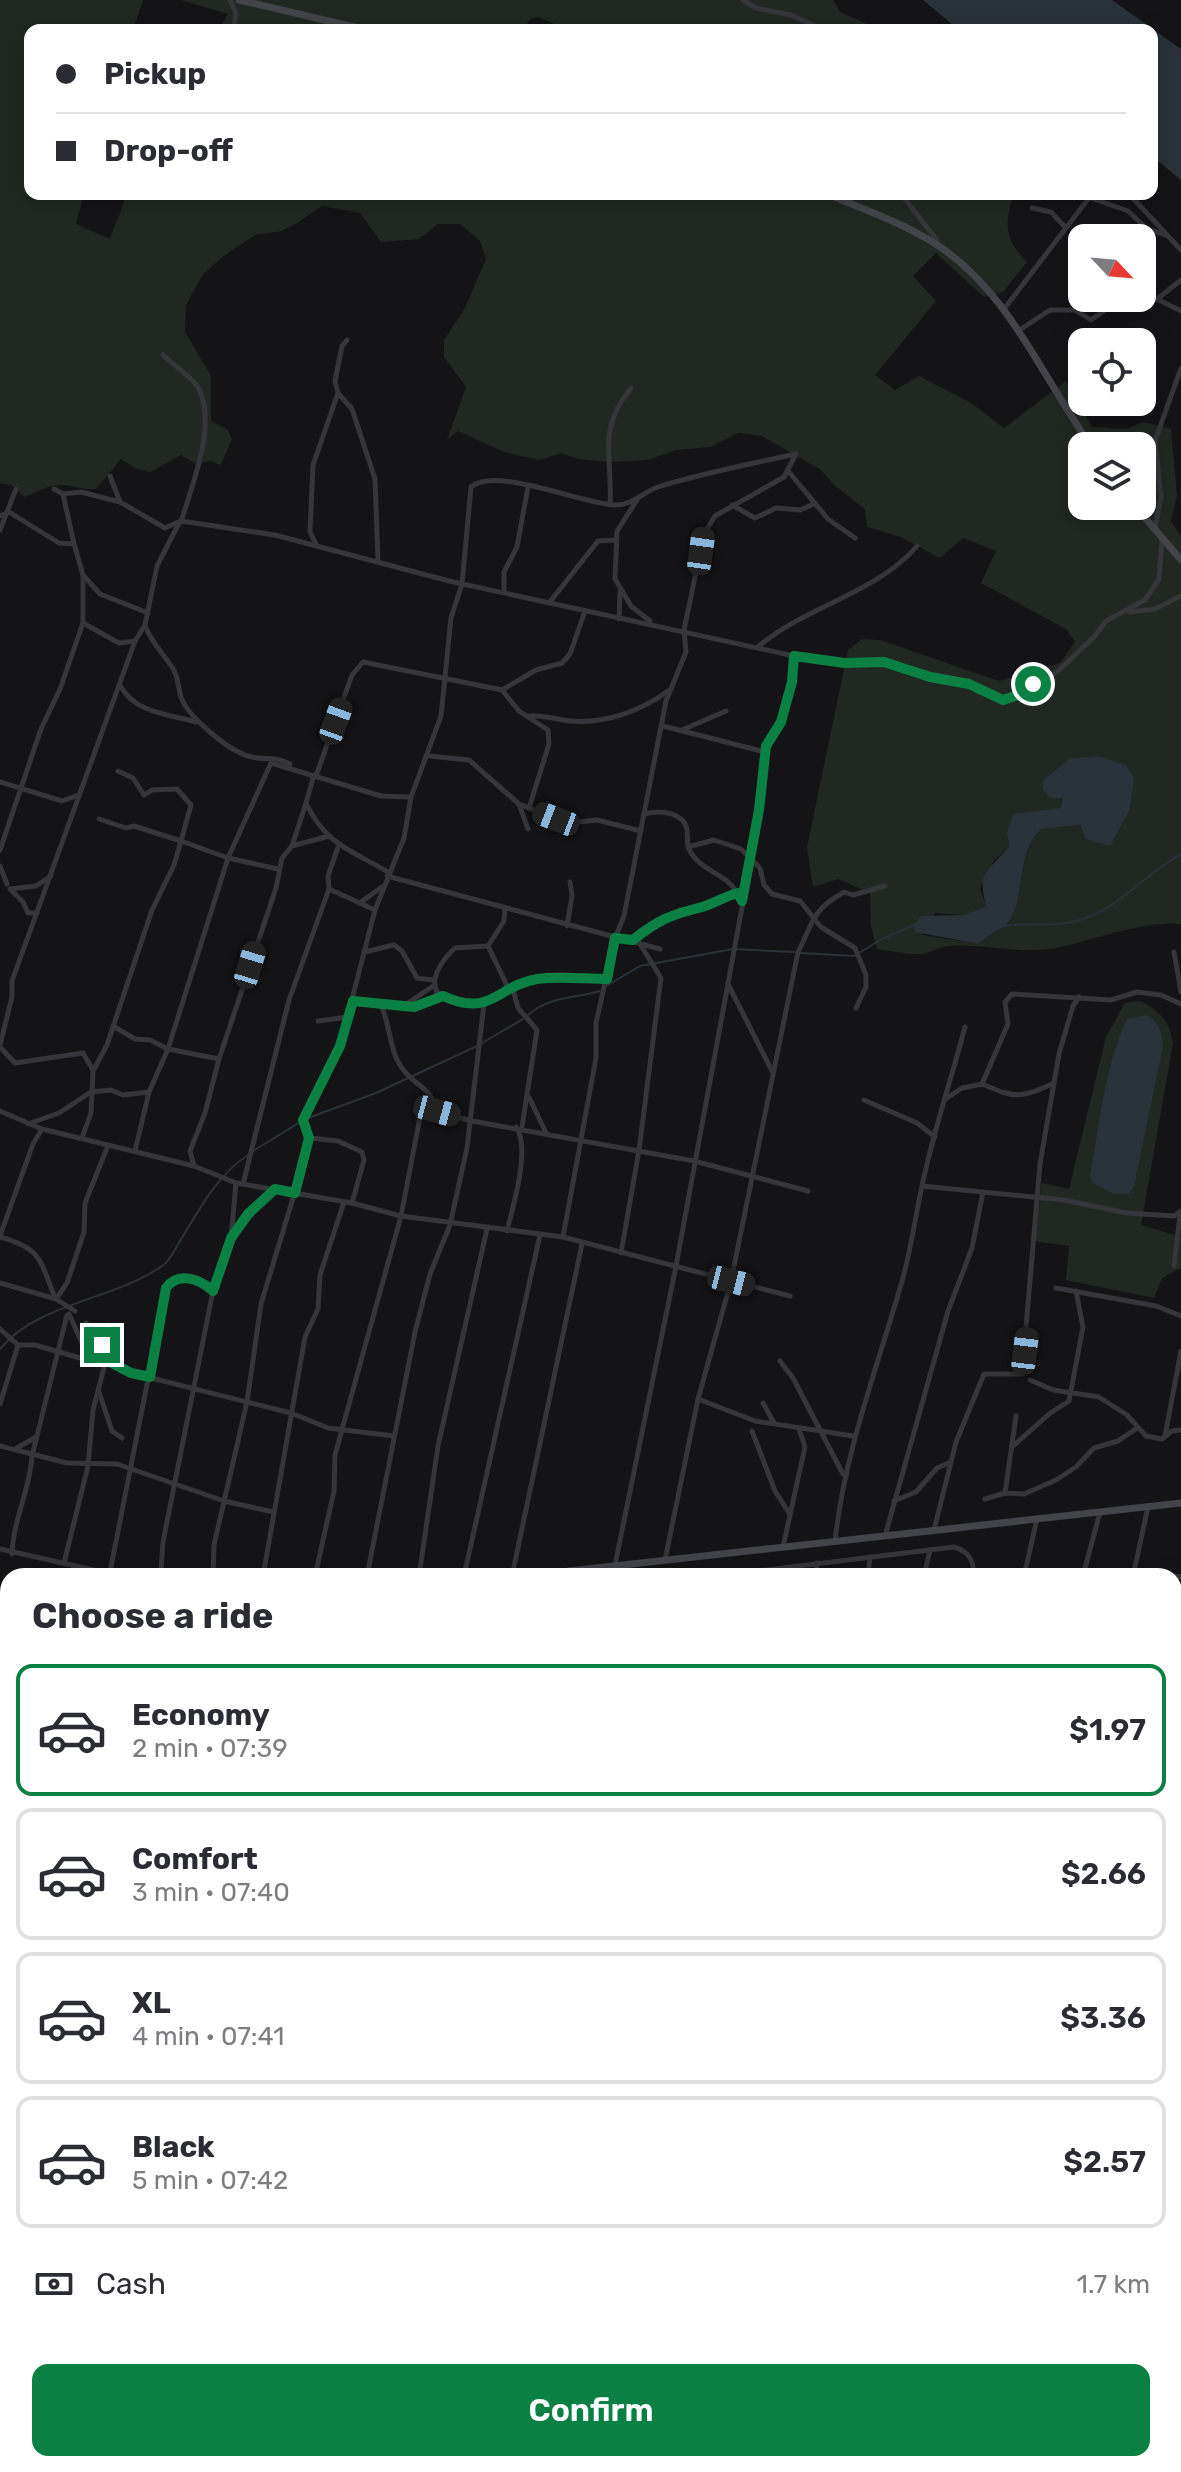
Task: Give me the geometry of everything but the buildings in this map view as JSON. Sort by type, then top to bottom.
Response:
[{"type":"main road","points":[[239,0],[341,24]]},
{"type":"main road","points":[[840,200],[932,242],[977,278],[1004,309],[1082,432]]},
{"type":"main road","points":[[1147,520],[1181,560]]},
{"type":"main road","points":[[597,1568],[1181,1503]]},
{"type":"street","points":[[230,0],[236,13],[235,24]]},
{"type":"street","points":[[743,0],[756,8],[791,15],[811,24]]},
{"type":"street","points":[[906,200],[937,240]]},
{"type":"street","points":[[1004,309],[1089,200]]},
{"type":"street","points":[[1102,200],[1128,211],[1146,228],[1165,235]]},
{"type":"street","points":[[1134,200],[1181,250]]},
{"type":"street","points":[[1032,208],[1051,212],[1066,228]]},
{"type":"street","points":[[1018,331],[1050,310],[1075,310],[1091,320],[1114,304],[1157,299],[1181,280]]},
{"type":"street","points":[[1157,299],[1181,311]]},
{"type":"street","points":[[347,340],[342,346],[335,381],[338,393],[352,409],[375,479],[378,561]]},
{"type":"street","points":[[93,1071],[83,1053],[15,1063],[0,1046],[12,997],[12,981],[135,641],[145,625],[157,566],[181,522],[205,438],[207,416],[199,387],[163,355]]},
{"type":"street","points":[[1155,529],[1161,497],[1155,441],[1181,368]]},
{"type":"street","points":[[610,505],[607,433],[613,415],[631,388]]},
{"type":"street","points":[[317,545],[310,532],[313,465],[338,393]]},
{"type":"street","points":[[213,1568],[214,1545],[247,1402],[261,1304],[309,1138],[303,1120],[326,1080],[348,1017],[375,910],[404,838],[411,797],[429,756],[441,716],[442,680],[451,618],[462,584],[471,487],[478,481],[501,480],[610,505],[637,499],[654,488],[796,454],[789,472],[715,516],[704,534],[684,630],[683,663],[669,691],[641,831],[632,860],[624,916],[615,938],[596,1023],[596,1058],[563,1237]]},
{"type":"street","points":[[789,472],[833,524],[855,538]]},
{"type":"street","points":[[110,476],[120,502]]},
{"type":"street","points":[[504,592],[504,572],[517,547],[528,487]]},
{"type":"street","points":[[0,530],[16,489]]},
{"type":"street","points":[[54,489],[63,494],[81,492],[120,502],[165,528],[181,522],[214,523],[317,545],[462,584],[794,656],[845,663],[884,662],[930,677],[969,684],[989,696],[1011,699],[1065,665],[1111,617],[1155,609],[1181,596]]},
{"type":"street","points":[[0,850],[41,729],[60,689],[83,623],[83,575],[63,494]]},
{"type":"street","points":[[619,619],[620,592],[614,568],[616,540],[621,521],[637,499]]},
{"type":"street","points":[[732,505],[755,518],[776,508],[800,510],[814,504]]},
{"type":"street","points":[[0,516],[9,512]]},
{"type":"street","points":[[9,512],[59,543],[74,544]]},
{"type":"street","points":[[1128,612],[1145,600],[1159,579],[1162,538]]},
{"type":"street","points":[[549,603],[598,541],[616,540]]},
{"type":"street","points":[[759,646],[796,617],[876,581],[917,546]]},
{"type":"street","points":[[83,575],[100,594],[148,613]]},
{"type":"street","points":[[620,592],[653,624]]},
{"type":"street","points":[[502,690],[536,670],[562,663],[570,654],[585,611]]},
{"type":"street","points":[[83,623],[119,643],[135,641]]},
{"type":"street","points":[[145,625],[154,647],[174,669],[182,699],[197,723]]},
{"type":"street","points":[[615,1565],[676,1266],[751,856],[766,746],[781,722],[792,682],[794,656]]},
{"type":"street","points":[[194,1166],[190,1151],[205,1113],[219,1059],[276,888],[278,869],[292,846],[352,675],[363,662],[502,690],[550,734],[529,808]]},
{"type":"street","points":[[120,687],[129,701],[211,729],[232,749],[252,758],[274,756],[316,776]]},
{"type":"street","points":[[527,716],[545,714],[567,721],[605,720],[655,701],[669,691]]},
{"type":"street","points":[[682,730],[726,711]]},
{"type":"street","points":[[663,726],[761,751]]},
{"type":"street","points":[[429,756],[469,760],[519,804],[570,823],[597,820],[641,831]]},
{"type":"street","points":[[135,1151],[149,1092],[168,1049],[177,1012],[228,858],[271,763],[381,796],[411,797]]},
{"type":"street","points":[[82,1138],[91,1113],[93,1071],[113,1026],[152,910],[174,865],[191,805],[177,789],[152,790],[144,795],[133,778],[118,771]]},
{"type":"street","points":[[0,782],[62,801],[80,795]]},
{"type":"street","points":[[306,803],[338,847],[388,874],[567,926],[660,949]]},
{"type":"street","points":[[519,804],[528,829]]},
{"type":"street","points":[[644,814],[661,812],[681,820],[686,825],[688,847],[705,868],[727,879],[742,901]]},
{"type":"street","points":[[99,819],[181,841],[228,858],[278,869]]},
{"type":"street","points":[[292,846],[329,836]]},
{"type":"street","points":[[688,847],[714,840],[734,845],[751,856],[772,894],[796,899],[811,918],[859,953],[866,987],[856,1008]]},
{"type":"street","points":[[161,1568],[163,1542],[213,1291],[231,1238],[240,1183],[286,1010],[329,889],[328,876],[338,847]]},
{"type":"street","points":[[0,866],[6,885],[23,902],[28,913],[37,913]]},
{"type":"street","points":[[6,885],[36,886],[52,876]]},
{"type":"street","points":[[567,926],[572,896],[570,882]]},
{"type":"street","points":[[360,902],[384,884]]},
{"type":"street","points":[[665,1560],[698,1399],[731,1281],[790,981],[811,918],[828,901],[844,892],[853,895],[885,886]]},
{"type":"street","points":[[329,889],[375,910]]},
{"type":"street","points":[[633,940],[680,910],[702,907],[738,893]]},
{"type":"street","points":[[488,946],[504,921],[505,908]]},
{"type":"street","points":[[621,1253],[639,1150],[661,978],[640,944]]},
{"type":"street","points":[[364,952],[394,945],[402,951],[417,978],[434,983],[443,996],[461,1003],[484,1004],[534,980],[607,979]]},
{"type":"street","points":[[403,1006],[420,999],[434,983],[455,948],[488,946]]},
{"type":"street","points":[[488,946],[518,1008],[537,1030],[529,1096],[518,1127],[522,1138],[519,1173],[507,1231]]},
{"type":"street","points":[[1174,952],[1181,992]]},
{"type":"street","points":[[727,983],[773,1072]]},
{"type":"street","points":[[982,1084],[1008,1024],[1005,1002],[1009,996],[1021,993],[1111,1000],[1137,992],[1161,995],[1181,1004]]},
{"type":"street","points":[[353,1001],[422,1006],[443,996]]},
{"type":"street","points":[[934,1530],[951,1462],[984,1374],[1022,1374],[1036,1198],[1054,1083],[1073,1006],[1079,997]]},
{"type":"street","points":[[380,1002],[399,1064],[409,1077],[431,1092],[437,1111]]},
{"type":"street","points":[[369,1568],[430,1274],[450,1225],[472,1121],[484,1004]]},
{"type":"street","points":[[318,1021],[348,1017]]},
{"type":"street","points":[[113,1026],[135,1039],[150,1040],[168,1049],[219,1059]]},
{"type":"street","points":[[835,1541],[853,1436],[901,1282],[916,1226],[922,1186],[965,1027]]},
{"type":"street","points":[[946,1098],[962,1088],[982,1084],[1000,1094],[1020,1094],[1054,1083]]},
{"type":"street","points":[[27,1125],[59,1113],[91,1092],[111,1090],[123,1095],[149,1092]]},
{"type":"street","points":[[529,1096],[546,1133]]},
{"type":"street","points":[[864,1100],[926,1128],[935,1138]]},
{"type":"street","points":[[317,1568],[342,1430],[401,1216],[417,1121],[425,1109],[472,1121],[694,1161],[808,1191]]},
{"type":"street","points":[[0,1111],[27,1125],[82,1138],[107,1148],[135,1151],[194,1166],[240,1183],[450,1225],[563,1237],[790,1296]]},
{"type":"street","points":[[42,1129],[33,1144],[0,1237],[29,1247],[40,1257],[56,1299],[70,1313],[90,1361]]},
{"type":"street","points":[[309,1138],[338,1141],[362,1152],[364,1160],[352,1203]]},
{"type":"street","points":[[56,1299],[67,1283],[84,1232],[85,1203],[107,1148]]},
{"type":"street","points":[[922,1186],[1036,1198],[1142,1215],[1181,1212],[1174,1266]]},
{"type":"street","points":[[231,1238],[248,1214],[275,1189]]},
{"type":"street","points":[[885,1536],[948,1311],[972,1248],[983,1192]]},
{"type":"street","points":[[264,1568],[306,1331],[318,1309],[322,1265],[344,1202]]},
{"type":"street","points":[[420,1568],[438,1446],[487,1229]]},
{"type":"street","points":[[466,1568],[540,1235]]},
{"type":"street","points":[[514,1568],[582,1244]]},
{"type":"street","points":[[111,1568],[166,1288],[171,1281],[180,1278],[196,1280],[213,1291]]},
{"type":"street","points":[[0,1283],[56,1299]]},
{"type":"street","points":[[1056,1288],[1156,1306],[1181,1316]]},
{"type":"street","points":[[1012,1447],[1049,1414],[1067,1404],[1083,1320],[1076,1291]]},
{"type":"street","points":[[12,1554],[13,1535],[31,1476],[32,1456],[70,1313]]},
{"type":"street","points":[[86,1323],[106,1351]]},
{"type":"street","points":[[64,1563],[88,1466],[93,1410],[106,1360],[109,1325]]},
{"type":"street","points":[[0,1329],[18,1345],[35,1345],[90,1361],[106,1360],[131,1373],[291,1413],[342,1430],[394,1436]]},
{"type":"street","points":[[0,1404],[18,1345]]},
{"type":"street","points":[[1165,1437],[1181,1351]]},
{"type":"street","points":[[780,1361],[793,1378],[844,1475]]},
{"type":"street","points":[[1030,1380],[1053,1390],[1099,1397],[1127,1415],[1146,1436],[1165,1437],[1181,1430]]},
{"type":"street","points":[[99,1391],[112,1431],[122,1438]]},
{"type":"street","points":[[698,1399],[738,1416],[802,1430],[853,1436]]},
{"type":"street","points":[[763,1403],[775,1424]]},
{"type":"street","points":[[783,1547],[805,1447],[802,1430],[809,1411]]},
{"type":"street","points":[[1005,1493],[1016,1416]]},
{"type":"street","points":[[985,1499],[1005,1493],[1024,1494],[1056,1480],[1076,1467],[1094,1448],[1118,1441],[1137,1428]]},
{"type":"street","points":[[752,1431],[775,1491],[790,1514]]},
{"type":"street","points":[[16,1448],[37,1437]]},
{"type":"street","points":[[0,1446],[16,1448],[32,1456],[88,1466],[117,1464],[224,1501],[273,1512]]},
{"type":"street","points":[[894,1502],[916,1492],[937,1468],[951,1462]]},
{"type":"street","points":[[1135,1568],[1149,1506]]},
{"type":"street","points":[[1085,1568],[1100,1512]]},
{"type":"street","points":[[1026,1568],[1037,1519]]},
{"type":"street","points":[[0,1549],[12,1554],[90,1568]]},
{"type":"street","points":[[926,1568],[930,1550]]},
{"type":"street","points":[[793,1568],[930,1550],[963,1550],[972,1560],[972,1568]]},
{"type":"street","points":[[869,1568],[870,1557]]},
{"type":"street","points":[[817,1563],[817,1568]]},
{"type":"shaded area","points":[[0,0],[143,0],[135,24],[24,24],[24,200],[82,200],[76,224],[110,239],[125,200],[1012,200],[1008,231],[1014,246],[1027,262],[1003,292],[984,297],[936,253],[913,276],[936,301],[875,375],[895,390],[919,376],[971,403],[1004,428],[1066,381],[1068,416],[1086,416],[1092,427],[1126,429],[1143,422],[1171,429],[1177,496],[1171,522],[1181,536],[1181,924],[1137,927],[1047,949],[945,946],[924,954],[909,954],[877,949],[871,926],[870,893],[838,879],[813,887],[807,847],[848,650],[862,639],[880,640],[999,681],[1060,663],[1075,642],[1066,629],[981,583],[996,551],[963,538],[940,558],[901,537],[867,527],[865,509],[834,485],[821,470],[762,436],[738,433],[710,447],[676,450],[648,460],[612,462],[578,459],[561,453],[540,460],[504,452],[458,431],[447,440],[466,387],[444,357],[444,340],[465,308],[486,259],[480,241],[460,224],[438,224],[419,239],[381,242],[360,213],[322,206],[281,231],[255,235],[203,274],[186,305],[185,332],[211,376],[211,421],[228,430],[232,439],[221,465],[210,461],[196,464],[181,455],[150,472],[137,469],[121,459],[96,489],[58,485],[25,497],[11,485],[0,483]],"holes":[[[1099,756],[1125,765],[1132,792],[1130,809],[1083,832],[1080,825],[1041,829],[1029,849],[1011,920],[1003,928],[979,944],[922,935],[935,913],[964,915],[986,906],[980,888],[993,862],[1009,846],[1007,833],[1061,808],[1064,801],[1048,776],[1070,758]]]},
{"type":"shaded area","points":[[181,0],[833,0],[840,12],[868,24],[555,24],[538,17],[527,24],[222,24],[228,14]]},
{"type":"shaded area","points":[[923,0],[1112,0],[1146,24],[952,24]]},
{"type":"shaded area","points":[[1158,33],[1181,49],[1181,180],[1158,161]]},
{"type":"shaded area","points":[[1099,756],[1126,765],[1134,778],[1130,809],[1110,846],[1086,839],[1080,825],[1041,829],[1028,850],[1016,906],[1006,925],[979,944],[915,932],[914,925],[921,916],[964,915],[986,906],[984,878],[1009,846],[1007,833],[1013,814],[1061,808],[1063,798],[1050,798],[1043,790],[1043,780],[1070,758]]},
{"type":"shaded area","points":[[1140,1001],[1163,1018],[1173,1043],[1141,1225],[1181,1237],[1181,1268],[1162,1278],[1154,1298],[1066,1280],[1069,1246],[1034,1241],[1042,1183],[1069,1189],[1106,1037],[1125,1003]]},
{"type":"shaded area","points":[[1146,1015],[1159,1028],[1163,1046],[1134,1186],[1129,1194],[1114,1194],[1093,1183],[1090,1176],[1100,1116],[1113,1057],[1127,1019]]},
{"type":"waterway","points":[[1004,926],[1061,924],[1094,915],[1181,854]]},
{"type":"waterway","points":[[801,953],[854,956],[914,925]]},
{"type":"waterway","points":[[608,985],[640,966],[733,949],[794,952]]},
{"type":"waterway","points":[[528,1015],[553,1001],[600,991]]},
{"type":"waterway","points":[[308,1118],[376,1093],[477,1046],[523,1019]]},
{"type":"waterway","points":[[253,1151],[302,1121]]},
{"type":"waterway","points":[[0,1349],[34,1321],[122,1287],[165,1264],[218,1183],[248,1155]]},
{"type":"route","points":[[102,1345],[106,1360],[131,1373],[150,1377],[166,1288],[171,1281],[180,1278],[196,1280],[213,1291],[231,1238],[248,1214],[275,1189],[295,1193],[305,1164],[309,1138],[303,1120],[326,1080],[353,1001],[370,1000],[414,1007],[443,996],[461,1003],[484,1004],[503,992],[534,980],[607,979],[615,938],[633,940],[680,910],[702,907],[722,897],[738,893],[742,901],[759,810],[766,746],[781,722],[792,682],[794,656],[845,663],[884,662],[930,677],[969,684],[1003,700],[1021,694],[1033,684]]}]
